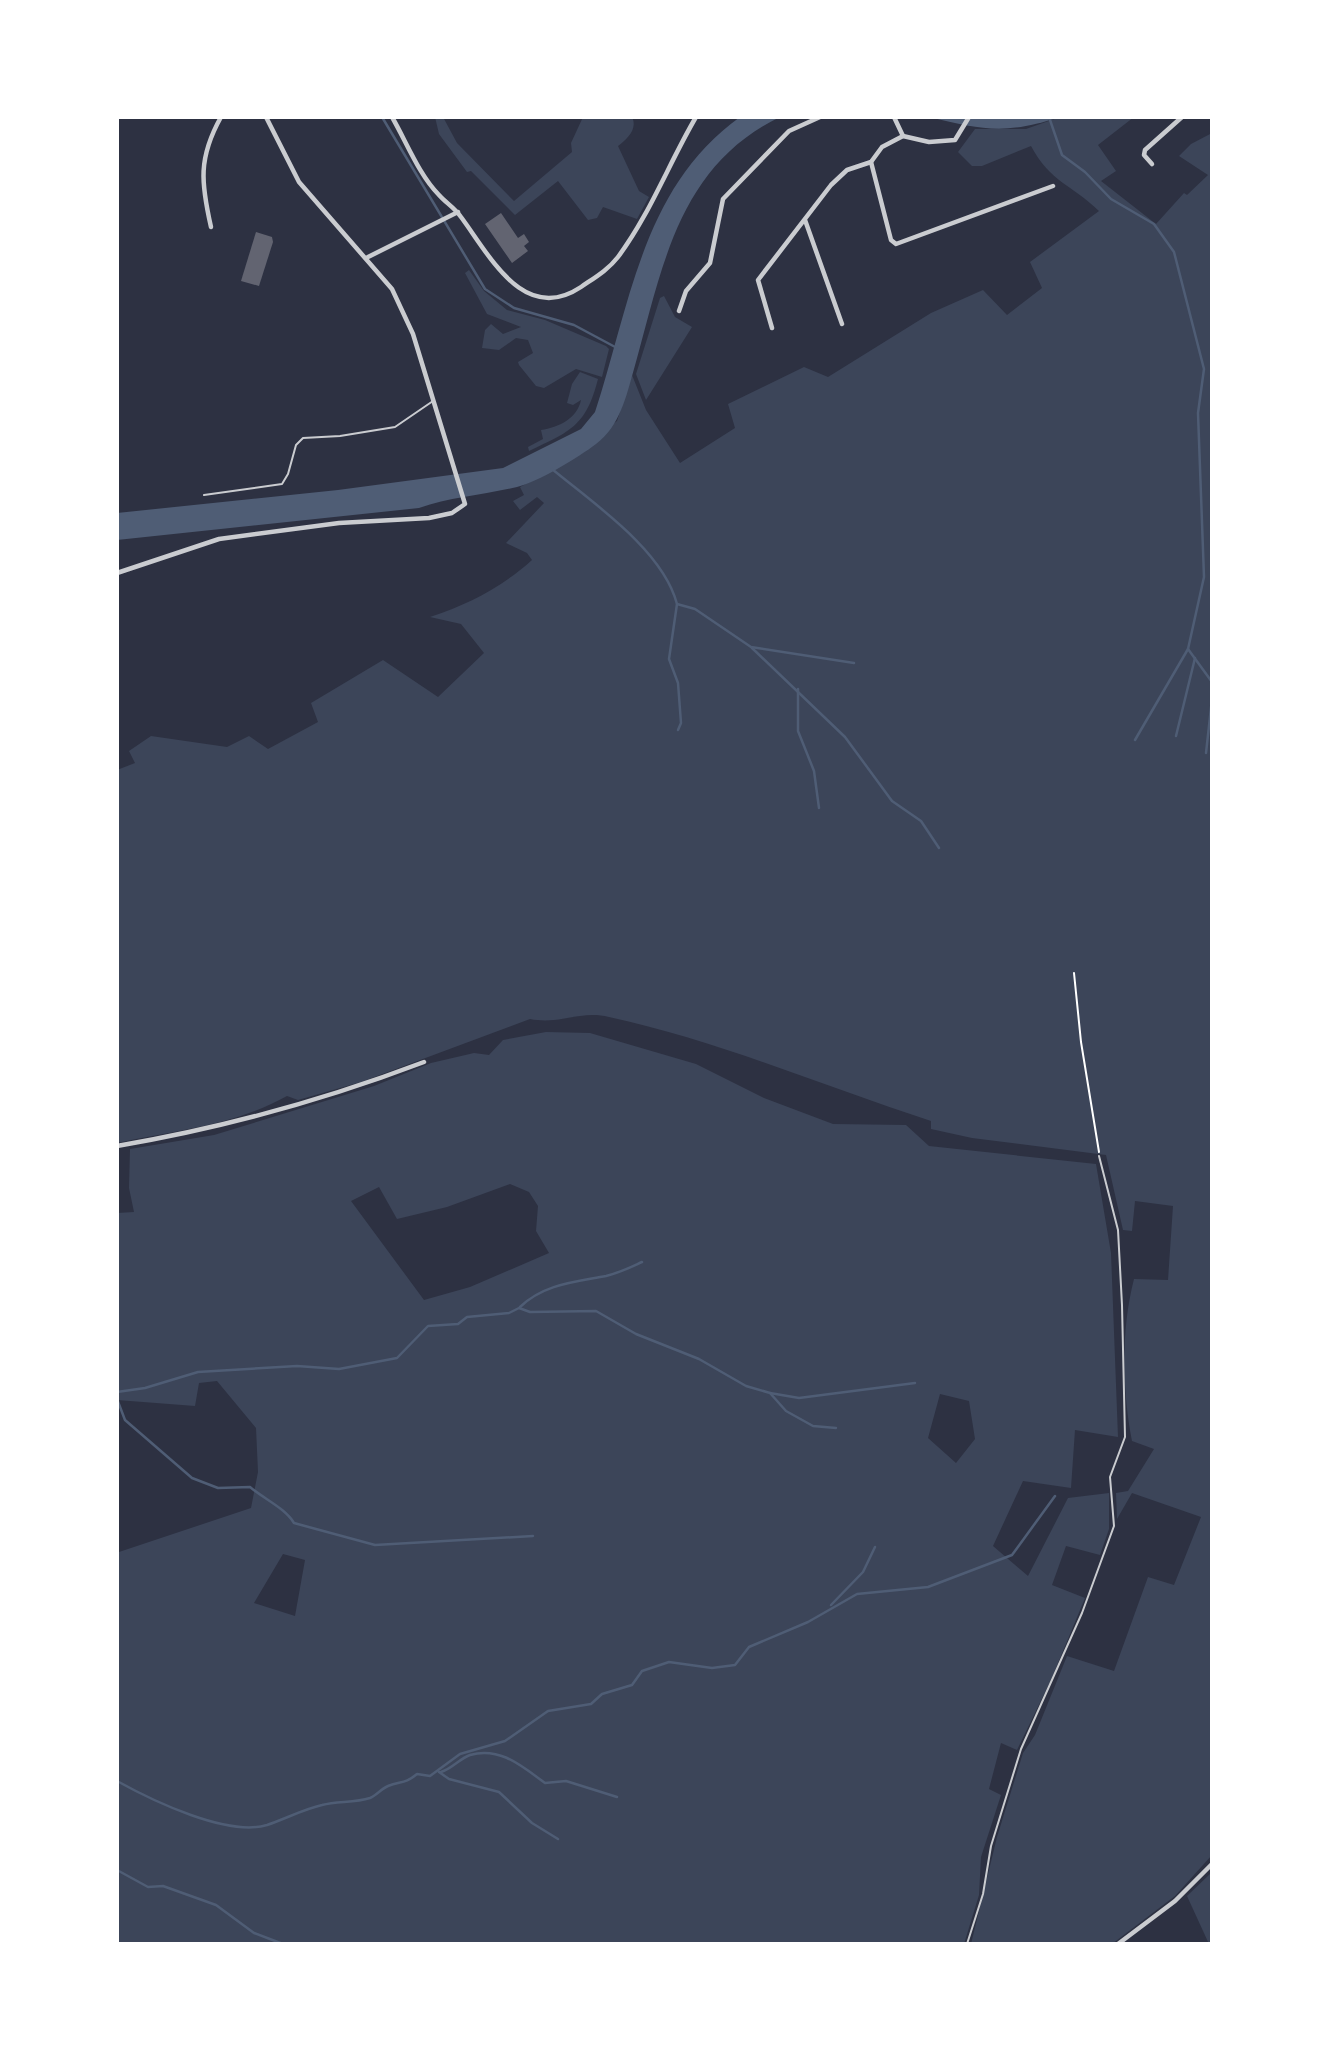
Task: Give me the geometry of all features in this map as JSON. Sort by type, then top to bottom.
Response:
[{"type":"street","points":[[211,227],[202,172],[206,148],[221,117]]},
{"type":"street","points":[[117,573],[200,543],[247,534],[438,517],[460,509],[465,503],[413,334],[392,289],[368,257],[299,182],[266,117]]},
{"type":"street","points":[[392,117],[438,194],[458,212],[511,282],[535,297],[559,299],[601,273],[618,257],[669,172],[696,117]]},
{"type":"street","points":[[679,311],[686,291],[710,263],[723,199],[789,131],[820,117]]},
{"type":"street","points":[[894,117],[903,136]]},
{"type":"street","points":[[772,328],[758,280],[831,185],[847,170],[871,162],[881,147],[903,136],[929,142],[955,140],[969,117]]},
{"type":"street","points":[[1152,164],[1144,155],[1145,150],[1182,117]]},
{"type":"street","points":[[871,162],[891,240],[897,244],[1053,186]]},
{"type":"street","points":[[368,257],[458,212]]},
{"type":"street","points":[[805,220],[842,324]]},
{"type":"street","points":[[117,1146],[237,1123],[368,1083],[424,1062]]},
{"type":"street","points":[[1118,1944],[1175,1901],[1212,1864]]},
{"type":"lane","points":[[204,495],[282,484],[288,474],[296,444],[303,438],[341,436],[395,427],[433,401]]},
{"type":"lane","points":[[967,1944],[1018,1759],[1082,1613],[1114,1526],[1110,1478],[1125,1437],[1123,1331],[1118,1230],[1099,1156]]},
{"type":"path","points":[[1074,973],[1081,1042],[1099,1156]]},
{"type":"shaded area","points":[[435,117],[443,117],[457,143],[514,201],[572,152],[571,143],[583,117],[632,117],[633,130],[618,146],[639,191],[649,197],[637,219],[603,207],[597,218],[588,220],[558,181],[515,215],[471,171],[467,172],[439,134]]},
{"type":"shaded area","points":[[740,117],[780,117],[745,138],[718,164],[696,193],[665,259],[621,410],[611,429],[589,449],[526,484],[419,508],[117,540],[117,513],[338,490],[503,468],[581,429],[595,412],[630,291],[660,213],[681,178],[707,145]]},
{"type":"shaded area","points":[[929,117],[1060,117],[1041,123],[994,129]]},
{"type":"shaded area","points":[[1060,117],[1134,117],[1098,145],[1116,171],[1101,181],[1156,224],[1184,193],[1187,195],[1208,175],[1179,156],[1191,144],[1212,133],[1212,1855],[1175,1896],[1112,1944],[971,1944],[997,1837],[1023,1753],[1035,1735],[1067,1656],[1114,1671],[1148,1577],[1174,1585],[1201,1517],[1132,1493],[1117,1519],[1116,1493],[1128,1491],[1154,1449],[1132,1441],[1124,1360],[1130,1298],[1134,1279],[1168,1280],[1173,1206],[1135,1201],[1132,1231],[1123,1230],[1106,1155],[972,1138],[931,1129],[931,1121],[771,1065],[691,1038],[599,1015],[551,1020],[530,1019],[361,1082],[298,1100],[287,1096],[225,1121],[117,1143],[117,770],[135,763],[129,751],[151,736],[227,747],[249,736],[268,749],[318,722],[311,703],[383,660],[438,697],[484,653],[461,624],[430,617],[484,594],[532,560],[527,553],[506,543],[544,503],[537,497],[520,510],[513,501],[524,495],[520,487],[546,473],[617,421],[632,375],[646,410],[680,463],[735,428],[728,404],[804,367],[828,377],[931,313],[983,290],[1007,315],[1042,288],[1030,262],[1099,211],[1053,175],[1031,146],[982,166],[972,166],[958,152],[975,129],[1026,129]]},
{"type":"shaded area","points":[[469,270],[484,291],[507,310],[545,320],[606,346],[609,349],[602,377],[576,369],[544,388],[536,386],[518,362],[533,353],[528,340],[516,338],[499,350],[482,348],[485,330],[491,324],[503,334],[521,327],[487,314],[465,273]]},
{"type":"shaded area","points":[[664,296],[675,317],[692,327],[646,400],[636,374],[660,298]]},
{"type":"shaded area","points":[[580,372],[598,379],[582,417],[566,432],[529,451],[528,447],[543,439],[541,430],[561,424],[576,412],[581,400],[573,405],[567,403],[572,384]]},
{"type":"shaded area","points":[[546,1032],[590,1033],[696,1064],[764,1098],[833,1124],[906,1125],[929,1146],[1096,1164],[1111,1253],[1118,1437],[1075,1430],[1071,1488],[1023,1481],[993,1546],[1028,1576],[1068,1498],[1109,1493],[1109,1529],[1100,1555],[1066,1546],[1052,1585],[1085,1598],[1051,1680],[1017,1750],[1001,1743],[989,1789],[1001,1795],[981,1857],[979,1895],[964,1944],[117,1944],[117,1549],[119,1552],[251,1508],[258,1472],[256,1428],[217,1381],[199,1383],[195,1406],[117,1400],[117,1213],[134,1212],[129,1188],[130,1149],[214,1135],[374,1086],[431,1063],[474,1053],[489,1055],[503,1040]],"holes":[[[510,1184],[529,1192],[538,1206],[536,1231],[549,1253],[470,1287],[424,1300],[351,1201],[379,1187],[397,1219],[447,1207]],[[940,1394],[969,1401],[975,1439],[956,1463],[928,1438]],[[283,1554],[305,1560],[295,1616],[254,1603]]]},
{"type":"shaded area","points":[[1212,1872],[1212,1944],[1209,1944],[1187,1896]]},
{"type":"building","points":[[501,213],[518,238],[524,234],[529,242],[524,246],[528,251],[512,263],[485,224]]},
{"type":"building","points":[[256,232],[272,237],[273,242],[259,286],[241,281]]},
{"type":"waterway","points":[[382,117],[485,289],[514,308],[574,325],[617,348]]},
{"type":"waterway","points":[[1049,117],[1062,155],[1085,172],[1111,199],[1154,224],[1174,252],[1204,369],[1198,413],[1204,577],[1188,649],[1135,740]]},
{"type":"waterway","points":[[552,469],[606,512],[642,547],[669,584],[677,604],[695,609],[751,647],[854,663]]},
{"type":"waterway","points":[[677,604],[669,659],[678,683],[681,723],[678,730]]},
{"type":"waterway","points":[[752,648],[845,737],[892,801],[921,821],[939,848]]},
{"type":"waterway","points":[[1188,649],[1212,682]]},
{"type":"waterway","points":[[1176,736],[1195,658]]},
{"type":"waterway","points":[[798,689],[798,731],[814,771],[819,808]]},
{"type":"waterway","points":[[1206,753],[1212,699]]},
{"type":"waterway","points":[[520,1307],[539,1293],[571,1282],[611,1275],[642,1262]]},
{"type":"waterway","points":[[117,1392],[145,1388],[198,1372],[297,1366],[339,1369],[397,1358],[428,1326],[458,1324],[467,1317],[509,1313],[519,1308],[530,1312],[596,1311],[636,1334],[699,1359],[746,1386],[770,1393],[786,1411],[813,1426],[836,1428]]},
{"type":"waterway","points":[[770,1393],[799,1398],[915,1383]]},
{"type":"waterway","points":[[117,1399],[125,1420],[192,1478],[218,1488],[250,1487],[280,1508],[294,1523],[375,1545],[533,1536]]},
{"type":"waterway","points":[[117,1781],[170,1807],[232,1826],[267,1825],[322,1805],[370,1798],[386,1787],[406,1781],[417,1774],[430,1776],[460,1754],[505,1741],[548,1711],[591,1704],[602,1694],[632,1685],[642,1671],[669,1662],[712,1668],[735,1665],[749,1647],[808,1622],[857,1594],[928,1587],[1012,1555],[1055,1496]]},
{"type":"waterway","points":[[831,1605],[863,1572],[875,1547]]},
{"type":"waterway","points":[[441,1772],[470,1755],[491,1753],[510,1760],[545,1783],[566,1781],[617,1797]]},
{"type":"waterway","points":[[439,1772],[449,1779],[499,1792],[532,1823],[558,1839]]},
{"type":"waterway","points":[[117,1870],[148,1887],[163,1886],[216,1905],[254,1933],[283,1944]]}]
